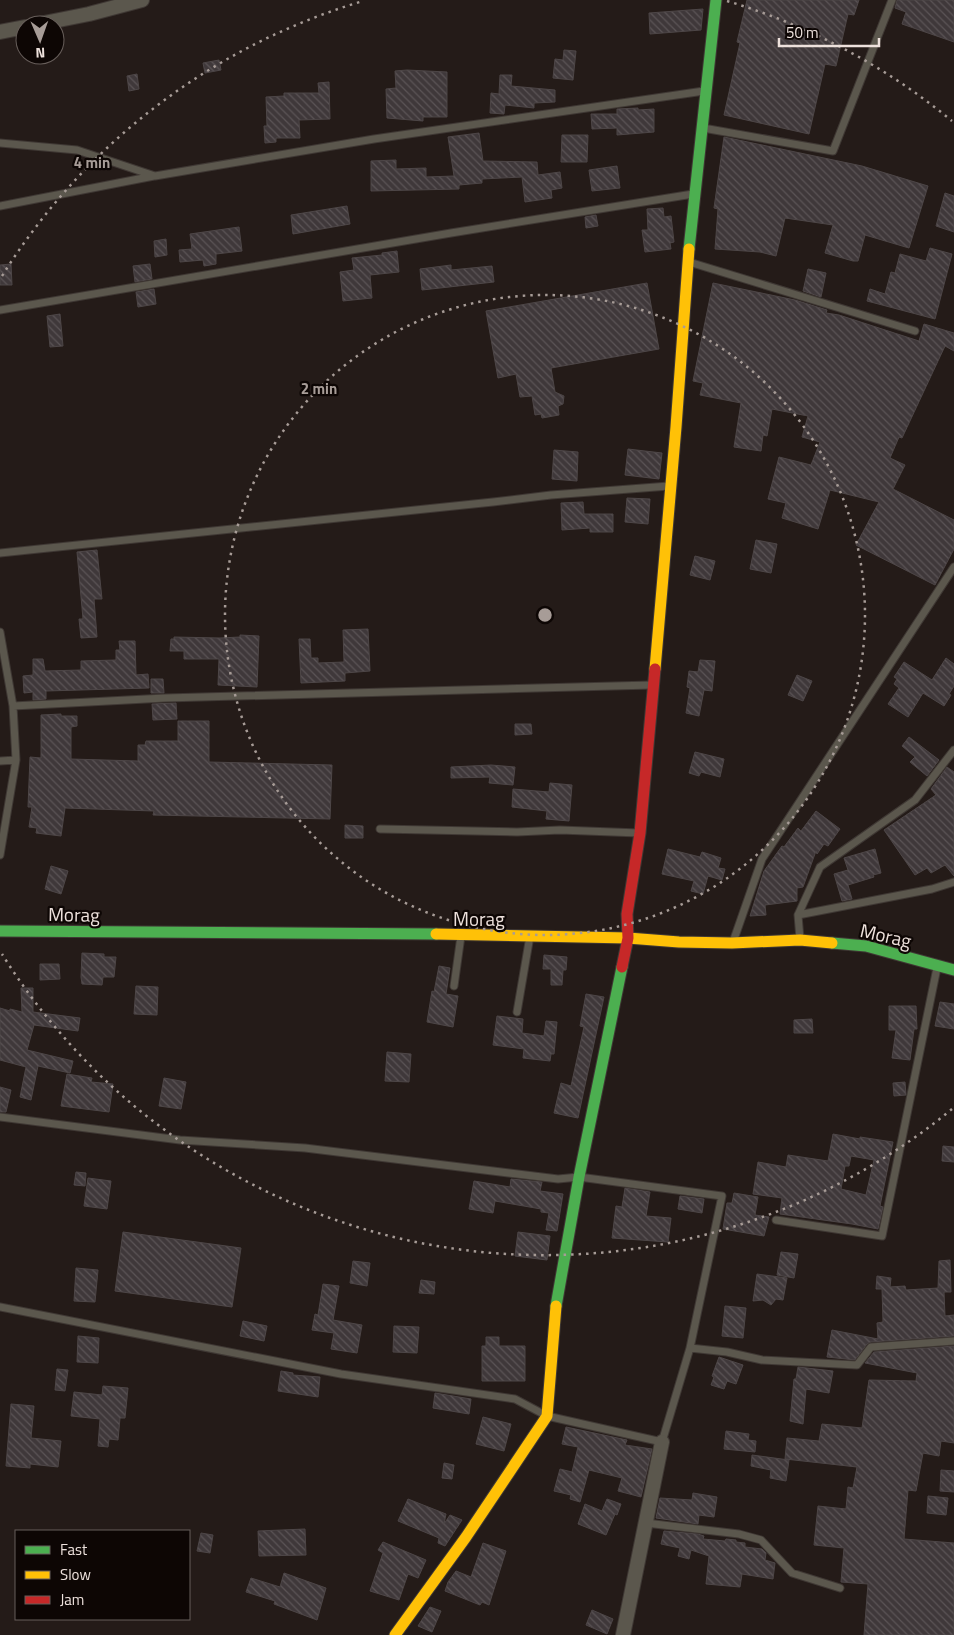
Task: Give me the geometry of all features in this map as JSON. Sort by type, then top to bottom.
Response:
[{"type":"street","points":[[65,19],[142,0]]},
{"type":"street","points":[[395,1635],[466,1537],[547,1416],[555,1310],[578,1177],[628,938],[627,914],[640,833],[671,486],[686,261],[696,193],[716,0]]},
{"type":"street","points":[[0,32],[15,29]]},
{"type":"street","name":"Morag","points":[[0,931],[530,935],[628,938],[679,942],[800,940],[866,946],[954,970]]},
{"type":"street","points":[[623,1635],[662,1442]]},
{"type":"lane","points":[[702,128],[833,152],[892,0]]},
{"type":"lane","points":[[0,206],[154,176],[374,139],[707,90]]},
{"type":"lane","points":[[0,143],[77,150],[154,176]]},
{"type":"lane","points":[[0,310],[696,193]]},
{"type":"lane","points":[[686,261],[915,331]]},
{"type":"lane","points":[[0,553],[551,495],[671,486]]},
{"type":"lane","points":[[732,942],[762,859],[954,567]]},
{"type":"lane","points":[[0,632],[2,660],[13,706],[16,760],[0,855]]},
{"type":"lane","points":[[13,706],[165,698],[652,685]]},
{"type":"lane","points":[[800,940],[798,915],[820,867],[915,800],[954,750]]},
{"type":"lane","points":[[0,762],[16,760]]},
{"type":"lane","points":[[380,829],[517,832],[560,830],[640,833]]},
{"type":"lane","points":[[798,915],[932,889],[954,882]]},
{"type":"lane","points":[[454,986],[461,935]]},
{"type":"lane","points":[[517,1012],[530,935]]},
{"type":"lane","points":[[776,1220],[882,1236],[938,965]]},
{"type":"lane","points":[[0,1117],[180,1140],[305,1148],[558,1180],[578,1177],[722,1196],[690,1348],[662,1442],[547,1416],[516,1399],[341,1374],[0,1307]]},
{"type":"lane","points":[[690,1348],[727,1352],[762,1360],[857,1365],[872,1347],[954,1341]]},
{"type":"lane","points":[[646,1523],[739,1534],[762,1540],[792,1573],[840,1588]]},
{"type":"building","points":[[747,0],[859,0],[854,15],[848,14],[836,66],[825,64],[809,134],[724,115],[740,43],[737,42]]},
{"type":"building","points":[[897,0],[954,0],[954,42],[902,24],[906,12],[895,8]]},
{"type":"building","points":[[703,9],[701,30],[650,34],[649,13]]},
{"type":"building","points":[[564,50],[576,51],[573,80],[553,78],[555,59],[563,60]]},
{"type":"building","points":[[219,60],[221,70],[205,73],[203,63]]},
{"type":"building","points":[[395,71],[447,72],[447,117],[423,117],[423,121],[387,118],[386,89],[396,88]]},
{"type":"building","points":[[137,74],[139,89],[129,91],[127,76]]},
{"type":"building","points":[[500,75],[512,75],[511,86],[555,90],[555,102],[534,103],[534,108],[505,105],[504,114],[490,113],[491,93],[499,94]]},
{"type":"building","points":[[329,82],[330,119],[299,120],[300,138],[276,138],[276,142],[265,143],[264,126],[267,126],[266,97],[284,96],[284,93],[319,93],[318,83]]},
{"type":"building","points":[[638,108],[638,110],[654,109],[654,132],[617,135],[617,128],[592,129],[591,114],[617,114],[617,109]]},
{"type":"building","points":[[479,133],[483,161],[537,162],[538,175],[560,172],[562,188],[551,190],[552,198],[525,202],[522,177],[482,179],[482,183],[459,185],[459,189],[371,191],[371,161],[396,160],[396,169],[426,168],[426,177],[454,176],[448,137]]},
{"type":"building","points":[[562,135],[588,135],[587,162],[561,162]]},
{"type":"building","points":[[724,137],[862,166],[928,186],[909,248],[865,235],[858,261],[853,261],[825,253],[833,225],[785,218],[776,256],[760,252],[715,249],[718,209],[714,208]]},
{"type":"building","points":[[617,166],[620,188],[592,191],[589,170]]},
{"type":"building","points":[[945,193],[954,196],[954,232],[936,226]]},
{"type":"building","points":[[347,206],[350,224],[293,234],[291,215]]},
{"type":"building","points":[[663,208],[664,217],[671,216],[674,242],[670,243],[671,249],[645,252],[642,230],[648,230],[647,209]]},
{"type":"building","points":[[596,215],[598,226],[586,228],[585,217]]},
{"type":"building","points":[[239,227],[242,251],[216,254],[216,264],[204,266],[203,260],[180,262],[179,250],[192,249],[190,234]]},
{"type":"building","points":[[166,239],[167,255],[155,257],[154,241]]},
{"type":"building","points":[[930,248],[952,254],[935,319],[867,301],[870,289],[885,294],[891,272],[895,273],[900,254],[926,261]]},
{"type":"building","points":[[397,251],[399,272],[370,275],[372,298],[343,301],[340,272],[354,270],[352,258],[382,255],[382,253]]},
{"type":"building","points":[[11,264],[12,285],[0,285],[0,265]]},
{"type":"building","points":[[150,264],[152,279],[135,282],[133,266]]},
{"type":"building","points":[[451,265],[451,270],[492,266],[494,282],[422,290],[420,269]]},
{"type":"building","points":[[808,269],[826,273],[821,297],[803,291]]},
{"type":"building","points":[[647,283],[659,349],[551,368],[555,392],[564,396],[563,404],[558,406],[559,415],[542,418],[541,414],[535,415],[532,396],[520,397],[516,374],[498,378],[486,311]]},
{"type":"building","points":[[713,283],[795,300],[827,310],[826,313],[839,315],[919,341],[924,324],[954,333],[954,351],[945,346],[902,438],[899,437],[890,458],[905,465],[893,489],[954,520],[954,549],[935,585],[856,545],[879,502],[830,490],[818,529],[782,518],[786,503],[768,499],[779,457],[811,465],[820,442],[802,437],[808,416],[772,409],[767,436],[763,435],[761,451],[734,447],[741,403],[700,395],[703,383],[693,381]]},
{"type":"building","points":[[154,289],[156,304],[138,307],[136,292]]},
{"type":"building","points":[[60,314],[63,346],[50,347],[47,316]]},
{"type":"building","points":[[628,449],[662,453],[659,479],[625,475]]},
{"type":"building","points":[[554,450],[578,452],[577,481],[552,479]]},
{"type":"building","points":[[627,498],[650,499],[648,524],[625,522]]},
{"type":"building","points":[[583,502],[584,514],[613,514],[613,532],[590,532],[590,528],[562,530],[561,503]]},
{"type":"building","points":[[756,540],[777,544],[771,573],[750,569]]},
{"type":"building","points":[[97,550],[102,599],[94,599],[97,637],[81,638],[79,619],[83,619],[77,552]]},
{"type":"building","points":[[695,556],[715,561],[710,580],[690,575]]},
{"type":"building","points":[[368,629],[370,671],[345,673],[345,681],[301,683],[299,639],[310,639],[311,658],[318,658],[318,663],[344,662],[343,630]]},
{"type":"building","points":[[240,635],[259,636],[257,687],[218,685],[219,659],[184,659],[184,651],[170,651],[171,639],[174,639],[174,637],[220,638],[240,637]]},
{"type":"building","points":[[119,641],[135,641],[136,675],[148,674],[149,688],[46,691],[46,699],[33,700],[33,692],[24,693],[23,676],[33,675],[33,659],[43,659],[45,671],[81,670],[81,661],[116,660],[116,650],[120,650]]},
{"type":"building","points":[[946,658],[954,664],[954,686],[944,706],[923,693],[908,717],[888,704],[899,688],[894,684],[897,679],[894,677],[904,662],[932,680]]},
{"type":"building","points":[[700,660],[715,661],[712,691],[704,690],[699,716],[686,713],[690,688],[687,687],[689,671],[698,672]]},
{"type":"building","points":[[797,675],[812,681],[803,701],[788,695]]},
{"type":"building","points":[[151,679],[163,679],[164,693],[151,693]]},
{"type":"building","points":[[176,703],[177,719],[153,720],[152,704]]},
{"type":"building","points":[[61,714],[61,716],[77,716],[77,726],[71,727],[71,759],[138,761],[138,745],[145,745],[146,741],[178,741],[178,721],[209,721],[209,762],[332,765],[330,819],[153,815],[154,811],[65,808],[61,836],[36,833],[37,828],[29,827],[32,807],[28,807],[30,757],[41,758],[41,715]]},
{"type":"building","points":[[515,724],[531,724],[532,734],[515,735]]},
{"type":"building","points":[[909,737],[939,760],[927,776],[910,762],[915,757],[902,746]]},
{"type":"building","points":[[695,752],[724,759],[720,777],[701,772],[699,776],[689,773]]},
{"type":"building","points":[[491,765],[515,767],[513,785],[489,783],[490,777],[451,778],[451,767]]},
{"type":"building","points":[[947,767],[954,772],[954,876],[945,865],[931,873],[927,868],[915,875],[884,830],[936,795],[931,789]]},
{"type":"building","points":[[550,783],[572,785],[569,821],[546,819],[547,811],[512,807],[513,789],[549,792]]},
{"type":"building","points":[[816,811],[840,829],[828,846],[824,844],[817,854],[816,851],[803,887],[797,888],[797,901],[765,905],[766,915],[750,916],[764,871],[782,846],[784,847],[798,828],[801,831]]},
{"type":"building","points":[[345,825],[363,826],[363,838],[345,838]]},
{"type":"building","points":[[668,849],[700,857],[702,852],[721,858],[718,868],[725,869],[722,880],[708,876],[703,894],[691,891],[694,881],[662,874]]},
{"type":"building","points":[[875,849],[881,873],[848,885],[852,899],[842,901],[834,874],[848,870],[844,858]]},
{"type":"building","points":[[51,866],[68,871],[61,894],[45,889]]},
{"type":"building","points":[[82,953],[104,954],[104,957],[116,957],[114,977],[103,977],[102,985],[82,984]]},
{"type":"building","points":[[544,955],[567,957],[566,970],[563,970],[562,985],[551,985],[551,969],[543,969]]},
{"type":"building","points":[[40,964],[59,964],[60,979],[40,980]]},
{"type":"building","points":[[439,966],[450,968],[446,994],[458,996],[453,1027],[427,1022],[432,991],[434,992]]},
{"type":"building","points":[[136,986],[158,987],[157,1015],[134,1014]]},
{"type":"building","points":[[21,988],[33,988],[33,1012],[80,1018],[78,1031],[34,1025],[27,1050],[73,1061],[70,1073],[38,1066],[31,1100],[20,1097],[26,1067],[0,1060],[0,1008],[22,1012]]},
{"type":"building","points":[[586,994],[604,997],[578,1118],[554,1113],[561,1083],[571,1086],[584,1027],[580,1026]]},
{"type":"building","points":[[940,1002],[954,1004],[954,1029],[935,1026]]},
{"type":"building","points":[[889,1006],[916,1006],[917,1029],[914,1029],[910,1060],[892,1058],[896,1030],[889,1030]]},
{"type":"building","points":[[497,1016],[523,1019],[522,1033],[544,1036],[546,1021],[557,1022],[554,1054],[551,1054],[550,1061],[523,1058],[524,1049],[493,1045]]},
{"type":"building","points":[[812,1019],[813,1033],[794,1033],[794,1020]]},
{"type":"building","points":[[387,1052],[411,1054],[409,1082],[385,1081]]},
{"type":"building","points":[[67,1074],[92,1078],[91,1082],[113,1084],[109,1112],[61,1106]]},
{"type":"building","points":[[164,1078],[186,1082],[181,1109],[159,1106]]},
{"type":"building","points":[[905,1082],[906,1095],[894,1096],[893,1083]]},
{"type":"building","points":[[0,1087],[11,1090],[6,1112],[0,1112]]},
{"type":"building","points":[[833,1134],[893,1142],[880,1206],[883,1207],[878,1229],[780,1214],[782,1198],[753,1194],[758,1162],[786,1167],[788,1155],[828,1161]],"holes":[[[851,1156],[874,1160],[866,1195],[841,1189],[845,1166],[849,1166]]]},
{"type":"building","points":[[943,1146],[954,1147],[954,1162],[942,1161]]},
{"type":"building","points":[[76,1172],[86,1173],[85,1186],[74,1185]]},
{"type":"building","points":[[88,1178],[111,1181],[107,1209],[84,1206]]},
{"type":"building","points":[[511,1179],[542,1182],[540,1191],[563,1194],[557,1231],[546,1230],[549,1213],[541,1212],[541,1209],[495,1201],[493,1213],[469,1209],[474,1181],[510,1187]]},
{"type":"building","points":[[625,1188],[650,1192],[646,1216],[671,1218],[668,1242],[612,1238],[616,1206],[622,1207]]},
{"type":"building","points":[[734,1193],[758,1197],[755,1215],[769,1217],[764,1236],[723,1229],[727,1203],[732,1203]]},
{"type":"building","points":[[680,1196],[704,1199],[702,1213],[678,1209]]},
{"type":"building","points":[[123,1232],[241,1248],[232,1307],[115,1291]]},
{"type":"building","points":[[518,1232],[550,1236],[547,1260],[515,1256]]},
{"type":"building","points":[[781,1252],[798,1254],[794,1278],[777,1275]]},
{"type":"building","points":[[950,1260],[951,1292],[944,1292],[945,1316],[954,1315],[954,1336],[871,1342],[867,1344],[855,1360],[827,1357],[832,1330],[878,1339],[877,1323],[883,1322],[882,1289],[876,1289],[877,1276],[891,1278],[890,1287],[905,1286],[906,1290],[938,1288],[939,1261]]},
{"type":"building","points":[[353,1261],[370,1263],[367,1286],[350,1283]]},
{"type":"building","points":[[76,1268],[98,1270],[95,1302],[74,1301]]},
{"type":"building","points":[[757,1274],[787,1278],[783,1300],[776,1299],[771,1305],[763,1300],[753,1301]]},
{"type":"building","points":[[421,1280],[435,1282],[434,1294],[419,1293]]},
{"type":"building","points":[[323,1284],[339,1286],[333,1320],[362,1325],[357,1353],[331,1349],[334,1333],[312,1330],[315,1314],[318,1315]]},
{"type":"building","points":[[725,1306],[746,1308],[743,1338],[722,1336]]},
{"type":"building","points":[[243,1321],[267,1326],[264,1341],[240,1336]]},
{"type":"building","points":[[394,1326],[419,1327],[417,1353],[393,1352]]},
{"type":"building","points":[[78,1336],[99,1338],[98,1363],[77,1362]]},
{"type":"building","points":[[486,1337],[499,1337],[499,1346],[525,1346],[525,1381],[482,1381],[482,1346],[486,1346]]},
{"type":"building","points":[[954,1346],[954,1443],[941,1441],[939,1456],[923,1453],[916,1491],[908,1490],[904,1539],[954,1543],[954,1635],[864,1635],[868,1584],[841,1582],[844,1548],[814,1545],[818,1506],[846,1509],[848,1487],[853,1488],[857,1467],[785,1459],[787,1438],[819,1441],[822,1424],[862,1428],[869,1380],[916,1381],[917,1373],[865,1363],[874,1352]]},
{"type":"building","points":[[719,1357],[743,1365],[736,1384],[727,1381],[724,1389],[711,1385],[714,1377],[712,1376]]},
{"type":"building","points":[[798,1367],[833,1371],[829,1393],[806,1389],[803,1424],[790,1421],[794,1379],[796,1379]]},
{"type":"building","points":[[57,1369],[68,1370],[65,1391],[55,1390]]},
{"type":"building","points":[[281,1371],[293,1373],[293,1375],[320,1377],[318,1397],[278,1391]]},
{"type":"building","points":[[103,1386],[128,1388],[125,1418],[120,1418],[118,1440],[109,1439],[108,1447],[98,1446],[100,1419],[71,1416],[74,1392],[102,1395]]},
{"type":"building","points":[[435,1393],[471,1399],[469,1414],[433,1408]]},
{"type":"building","points":[[11,1404],[34,1406],[31,1438],[61,1441],[58,1467],[30,1464],[30,1468],[6,1466]]},
{"type":"building","points":[[483,1417],[511,1424],[504,1451],[476,1444]]},
{"type":"building","points":[[566,1427],[627,1440],[625,1445],[652,1449],[641,1497],[618,1491],[622,1478],[589,1470],[580,1502],[570,1499],[571,1495],[554,1491],[560,1469],[572,1472],[578,1447],[562,1444]]},
{"type":"building","points":[[726,1431],[749,1434],[748,1440],[756,1441],[755,1452],[724,1449]]},
{"type":"building","points":[[752,1455],[789,1460],[786,1481],[770,1478],[771,1470],[751,1466]]},
{"type":"building","points":[[444,1463],[454,1465],[452,1479],[442,1478]]},
{"type":"building","points":[[941,1470],[954,1471],[954,1492],[940,1491]]},
{"type":"building","points":[[693,1493],[717,1497],[714,1517],[699,1515],[698,1524],[656,1518],[660,1498],[692,1500]]},
{"type":"building","points":[[928,1496],[948,1498],[946,1515],[927,1513]]},
{"type":"building","points":[[408,1499],[446,1514],[444,1524],[450,1515],[462,1520],[445,1546],[438,1543],[439,1538],[398,1521]]},
{"type":"building","points":[[607,1499],[621,1504],[606,1535],[578,1524],[585,1504],[602,1511]]},
{"type":"building","points":[[305,1529],[306,1555],[259,1556],[258,1531]]},
{"type":"building","points":[[664,1531],[698,1534],[704,1536],[703,1539],[736,1540],[736,1542],[745,1543],[745,1547],[762,1549],[766,1553],[765,1560],[775,1563],[773,1579],[742,1574],[740,1587],[706,1584],[709,1556],[691,1550],[689,1559],[678,1556],[680,1548],[661,1544]]},
{"type":"building","points":[[201,1533],[213,1535],[210,1553],[197,1551]]},
{"type":"building","points":[[383,1542],[426,1560],[418,1578],[408,1574],[399,1600],[370,1591],[383,1553],[378,1550]]},
{"type":"building","points":[[483,1543],[506,1551],[489,1605],[482,1602],[480,1605],[445,1591],[448,1582],[456,1571],[471,1577]]},
{"type":"building","points":[[284,1573],[326,1588],[317,1620],[274,1604],[275,1601],[246,1592],[251,1578],[280,1587]]},
{"type":"building","points":[[430,1607],[441,1611],[432,1632],[418,1626]]},
{"type":"building","points":[[592,1610],[613,1619],[607,1634],[586,1625]]},
{"type":"traffic: fast","points":[[689,249],[716,0]]},
{"type":"traffic: fast","points":[[0,931],[436,934]]},
{"type":"traffic: fast","points":[[832,943],[866,946],[954,970]]},
{"type":"traffic: fast","points":[[556,1306],[579,1177],[622,967]]},
{"type":"traffic: slow","points":[[655,669],[689,249]]},
{"type":"traffic: slow","points":[[436,934],[628,938],[679,942],[732,943],[800,940],[832,943]]},
{"type":"traffic: slow","points":[[395,1635],[466,1537],[547,1416],[556,1306]]},
{"type":"traffic: jam","points":[[622,967],[628,938],[627,914],[640,833],[655,669]]}]
